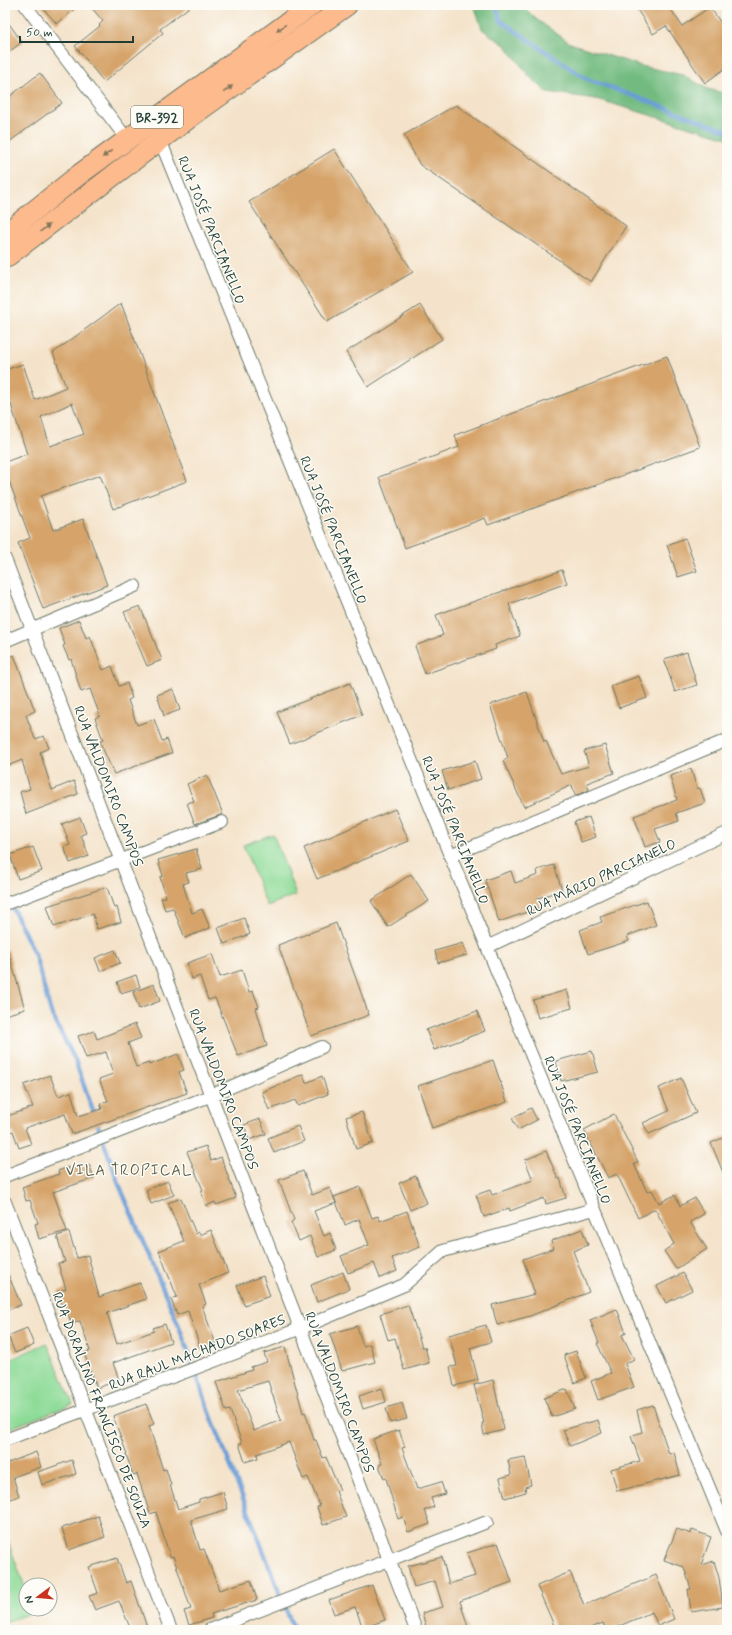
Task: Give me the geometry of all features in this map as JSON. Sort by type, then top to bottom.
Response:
[{"type":"highway","name":"BR-392","points":[[5,234],[80,174],[312,5]]},
{"type":"highway","name":"BR-392","points":[[5,258],[289,44],[347,5]]},
{"type":"street","points":[[25,5],[127,139]]},
{"type":"street","name":"RUA JOSÉ PARCIANELLO","points":[[160,140],[487,947],[727,1531]]},
{"type":"street","name":"RUA VALDOMIRO CAMPOS","points":[[5,559],[299,1329],[416,1630]]},
{"type":"street","points":[[5,641],[33,631],[135,586]]},
{"type":"street","points":[[450,856],[727,740]]},
{"type":"street","points":[[5,904],[222,822]]},
{"type":"street","name":"RUA MÁRIO PARCIANELO","points":[[487,947],[727,833]]},
{"type":"street","points":[[5,1176],[210,1096],[322,1047]]},
{"type":"street","name":"RUA DORALINO FRANCISCO DE SOUZA","points":[[5,1202],[171,1630]]},
{"type":"street","name":"RUA RAUL MACHADO SOARES","points":[[5,1440],[299,1329],[404,1285],[444,1251],[594,1209]]},
{"type":"street","points":[[209,1630],[486,1522]]},
{"type":"green space","points":[[474,5],[522,5],[536,19],[570,43],[641,66],[683,75],[708,89],[727,94],[727,138],[596,99],[547,92],[529,76],[506,46],[482,29]]},
{"type":"green space","points":[[273,834],[296,895],[267,906],[243,845]]},
{"type":"green space","points":[[47,1343],[73,1404],[5,1430],[5,1362]]},
{"type":"green space","points":[[5,1534],[21,1577],[18,1577],[18,1617],[20,1617],[5,1622]]},
{"type":"building","points":[[40,5],[79,5],[57,24]]},
{"type":"building","points":[[89,5],[192,5],[160,29],[163,33],[104,82],[75,46],[100,26],[99,25],[103,21]]},
{"type":"building","points":[[634,5],[668,5],[682,26],[710,7],[727,32],[727,67],[705,83],[666,26],[653,34]]},
{"type":"building","points":[[5,18],[22,42],[5,55]]},
{"type":"building","points":[[40,73],[62,103],[5,145],[5,100]]},
{"type":"building","points":[[456,105],[626,226],[591,282],[420,165],[404,135]]},
{"type":"building","points":[[334,149],[413,272],[327,322],[249,202]]},
{"type":"building","points":[[121,303],[187,481],[113,509],[100,475],[41,496],[53,530],[83,519],[107,585],[43,609],[18,543],[30,538],[5,470],[5,462],[27,454],[5,386],[5,370],[23,364],[35,400],[66,387],[53,353]],"holes":[[[72,403],[84,434],[50,446],[41,417]]]},
{"type":"building","points":[[420,305],[442,339],[368,387],[346,352]]},
{"type":"building","points":[[667,356],[700,447],[488,525],[485,518],[405,548],[379,477],[459,447],[455,435]]},
{"type":"building","points":[[685,538],[697,571],[678,577],[667,545]]},
{"type":"building","points":[[562,570],[567,583],[509,604],[520,636],[495,645],[496,649],[425,674],[415,646],[443,635],[436,615]]},
{"type":"building","points":[[140,606],[162,660],[147,666],[124,612]]},
{"type":"building","points":[[79,620],[86,638],[90,636],[103,670],[112,666],[119,686],[127,683],[132,698],[128,700],[137,725],[154,719],[162,741],[167,739],[172,753],[114,774],[100,742],[103,740],[95,718],[100,716],[90,689],[81,692],[71,659],[69,660],[63,646],[65,645],[59,628]]},
{"type":"building","points":[[687,652],[697,685],[675,692],[664,659]]},
{"type":"building","points":[[14,655],[35,711],[26,715],[35,739],[44,736],[49,748],[40,752],[52,790],[74,781],[78,794],[26,814],[20,792],[30,789],[22,760],[5,767],[5,659]]},
{"type":"building","points":[[639,676],[647,698],[619,708],[611,686]]},
{"type":"building","points":[[350,683],[362,715],[290,744],[277,712]]},
{"type":"building","points":[[173,689],[180,710],[164,716],[157,695]]},
{"type":"building","points":[[527,692],[544,742],[546,741],[561,774],[589,766],[584,751],[605,745],[614,773],[587,783],[589,790],[580,794],[575,795],[572,785],[524,807],[503,761],[508,758],[490,705]]},
{"type":"building","points":[[475,761],[481,779],[448,790],[442,771]]},
{"type":"building","points":[[691,769],[697,789],[700,788],[705,803],[676,813],[679,821],[655,829],[660,842],[645,847],[634,816],[677,800],[670,776]]},
{"type":"building","points":[[207,775],[223,814],[195,824],[187,803],[194,801],[187,784]]},
{"type":"building","points":[[395,809],[409,841],[317,879],[304,848]]},
{"type":"building","points":[[80,817],[86,833],[81,835],[89,856],[70,863],[64,847],[70,845],[62,824]]},
{"type":"building","points":[[589,817],[596,837],[581,842],[574,822]]},
{"type":"building","points":[[33,847],[42,871],[18,879],[10,855]]},
{"type":"building","points":[[196,849],[202,869],[186,873],[189,882],[183,884],[192,913],[202,909],[210,928],[185,938],[173,908],[165,910],[161,898],[166,897],[160,877],[163,876],[158,860]]},
{"type":"building","points":[[554,865],[562,890],[538,898],[541,907],[499,922],[485,880],[511,871],[515,883],[538,875],[537,870]]},
{"type":"building","points":[[411,874],[429,901],[388,927],[371,901]]},
{"type":"building","points":[[107,887],[114,908],[117,907],[121,922],[97,929],[93,914],[54,927],[47,906]]},
{"type":"building","points":[[647,901],[656,925],[627,936],[629,941],[588,954],[580,930],[602,922],[600,917]]},
{"type":"building","points":[[244,918],[250,934],[224,944],[218,928]]},
{"type":"building","points":[[336,923],[369,1015],[311,1036],[278,945]]},
{"type":"building","points":[[463,943],[467,955],[438,963],[435,951]]},
{"type":"building","points":[[115,950],[120,963],[100,971],[95,958]]},
{"type":"building","points":[[5,951],[8,951],[25,1009],[5,1015]]},
{"type":"building","points":[[212,954],[220,977],[242,970],[249,992],[253,991],[259,1007],[256,1008],[267,1046],[238,1056],[215,998],[208,1000],[200,976],[192,979],[187,963]]},
{"type":"building","points":[[136,975],[140,987],[121,993],[117,982]]},
{"type":"building","points":[[154,984],[160,1001],[139,1009],[133,992]]},
{"type":"building","points":[[567,990],[572,1008],[538,1018],[533,1000]]},
{"type":"building","points":[[477,1011],[485,1031],[434,1050],[426,1030]]},
{"type":"building","points":[[135,1024],[141,1038],[128,1043],[136,1067],[149,1063],[149,1065],[178,1054],[184,1070],[179,1072],[187,1093],[72,1134],[65,1114],[25,1128],[31,1144],[19,1148],[13,1131],[5,1134],[5,1117],[33,1107],[24,1085],[50,1075],[58,1096],[71,1092],[78,1116],[102,1109],[100,1103],[108,1101],[99,1079],[113,1074],[106,1052],[86,1058],[78,1036],[94,1031],[97,1039]]},
{"type":"building","points":[[592,1051],[598,1072],[561,1081],[556,1061]]},
{"type":"building","points":[[493,1060],[507,1102],[432,1128],[418,1086]]},
{"type":"building","points":[[303,1074],[306,1083],[322,1076],[328,1094],[298,1106],[295,1100],[269,1110],[262,1092]]},
{"type":"building","points":[[681,1078],[696,1113],[649,1134],[643,1123],[669,1111],[659,1088]]},
{"type":"building","points":[[531,1108],[537,1120],[518,1130],[512,1118]]},
{"type":"building","points":[[362,1112],[373,1143],[356,1149],[346,1117]]},
{"type":"building","points":[[614,1114],[638,1162],[634,1164],[647,1192],[652,1190],[659,1203],[675,1195],[680,1206],[695,1198],[704,1214],[690,1222],[707,1249],[676,1269],[664,1251],[674,1244],[655,1209],[638,1218],[617,1174],[608,1178],[584,1130]]},
{"type":"building","points":[[260,1119],[266,1134],[249,1140],[244,1125]]},
{"type":"building","points":[[298,1126],[304,1141],[274,1153],[268,1138]]},
{"type":"building","points":[[727,1136],[727,1182],[711,1143]]},
{"type":"building","points":[[206,1146],[211,1161],[221,1157],[236,1198],[216,1205],[215,1202],[206,1206],[201,1191],[203,1190],[187,1152]]},
{"type":"building","points":[[546,1151],[558,1179],[560,1178],[566,1198],[546,1204],[544,1198],[510,1211],[509,1208],[484,1217],[476,1195],[490,1190],[492,1195],[533,1180],[525,1160]]},
{"type":"building","points":[[89,1164],[94,1178],[53,1192],[67,1231],[39,1239],[35,1224],[38,1223],[30,1200],[26,1201],[22,1187],[59,1174],[58,1171],[68,1167],[69,1170]]},
{"type":"building","points":[[303,1171],[312,1195],[330,1188],[336,1203],[314,1211],[324,1236],[330,1233],[336,1250],[318,1257],[310,1236],[299,1241],[291,1222],[294,1220],[279,1180]]},
{"type":"building","points":[[416,1176],[427,1203],[410,1210],[399,1183]]},
{"type":"building","points":[[168,1181],[174,1195],[151,1204],[146,1190]]},
{"type":"building","points":[[360,1187],[372,1218],[378,1216],[380,1221],[407,1211],[420,1247],[392,1258],[397,1271],[380,1278],[374,1263],[348,1273],[341,1256],[369,1245],[359,1219],[345,1225],[334,1197]]},
{"type":"building","points":[[181,1198],[196,1234],[199,1232],[200,1235],[211,1230],[228,1273],[199,1285],[206,1304],[202,1306],[216,1344],[201,1350],[188,1311],[177,1315],[171,1299],[177,1297],[159,1251],[184,1241],[168,1203]]},
{"type":"building","points":[[582,1229],[588,1245],[573,1251],[589,1292],[530,1316],[497,1325],[492,1305],[535,1294],[523,1259],[554,1248],[551,1241]]},
{"type":"building","points":[[69,1232],[77,1258],[88,1255],[99,1297],[140,1283],[146,1299],[107,1313],[117,1344],[154,1331],[153,1328],[165,1324],[171,1342],[113,1363],[119,1380],[97,1388],[84,1353],[90,1351],[80,1321],[71,1324],[65,1303],[62,1305],[58,1291],[66,1289],[58,1263],[65,1262],[57,1236]]},
{"type":"building","points":[[5,1267],[21,1305],[5,1311]]},
{"type":"building","points":[[343,1272],[349,1289],[317,1302],[311,1285]]},
{"type":"building","points":[[683,1273],[692,1290],[666,1303],[657,1286]]},
{"type":"building","points":[[263,1276],[270,1296],[244,1305],[237,1285]]},
{"type":"building","points":[[408,1305],[422,1347],[425,1347],[429,1363],[404,1370],[395,1338],[388,1340],[380,1314]]},
{"type":"building","points":[[617,1309],[626,1333],[622,1335],[634,1359],[625,1364],[634,1387],[598,1400],[591,1381],[611,1373],[597,1343],[599,1343],[590,1320]]},
{"type":"building","points":[[486,1325],[491,1342],[470,1348],[478,1380],[454,1386],[450,1367],[457,1366],[449,1335]]},
{"type":"building","points":[[357,1326],[363,1346],[370,1344],[375,1362],[342,1371],[330,1334]]},
{"type":"building","points":[[27,1328],[34,1345],[15,1353],[8,1336]]},
{"type":"building","points":[[285,1347],[303,1413],[305,1412],[314,1440],[316,1440],[323,1458],[326,1457],[340,1490],[336,1491],[346,1517],[323,1525],[317,1507],[320,1506],[308,1477],[303,1479],[289,1442],[257,1454],[258,1458],[245,1462],[239,1444],[242,1443],[230,1410],[226,1411],[216,1382],[252,1370],[251,1367],[267,1362],[264,1353]],"holes":[[[268,1381],[281,1420],[254,1431],[238,1390]]]},
{"type":"building","points":[[576,1351],[586,1378],[574,1383],[564,1355]]},
{"type":"building","points":[[493,1380],[504,1430],[484,1435],[482,1423],[484,1423],[474,1385]]},
{"type":"building","points":[[382,1388],[386,1402],[363,1409],[359,1396]]},
{"type":"building","points":[[567,1389],[575,1409],[552,1417],[544,1398]]},
{"type":"building","points":[[402,1403],[407,1419],[390,1423],[386,1408]]},
{"type":"building","points":[[146,1404],[154,1424],[149,1426],[163,1470],[166,1469],[178,1509],[199,1502],[199,1499],[223,1492],[228,1509],[191,1520],[200,1550],[204,1549],[219,1590],[251,1580],[257,1600],[211,1614],[212,1618],[189,1625],[184,1611],[191,1609],[173,1556],[170,1557],[156,1512],[150,1514],[137,1474],[133,1475],[113,1416]]},
{"type":"building","points":[[653,1405],[669,1454],[674,1452],[680,1475],[617,1491],[611,1469],[640,1461],[631,1436],[642,1432],[637,1410]]},
{"type":"building","points":[[598,1420],[602,1433],[570,1446],[563,1430]]},
{"type":"building","points":[[399,1430],[405,1447],[402,1448],[417,1489],[441,1482],[445,1494],[431,1498],[434,1507],[425,1510],[430,1524],[408,1532],[403,1517],[398,1519],[386,1478],[384,1479],[379,1465],[382,1464],[373,1439]]},
{"type":"building","points":[[36,1452],[41,1467],[13,1477],[19,1496],[5,1501],[5,1460],[7,1460],[8,1463]]},
{"type":"building","points":[[525,1457],[531,1485],[525,1487],[526,1492],[505,1498],[500,1478],[511,1475],[508,1460]]},
{"type":"building","points":[[72,1460],[76,1474],[42,1485],[38,1472]]},
{"type":"building","points":[[98,1516],[105,1537],[69,1550],[62,1528]]},
{"type":"building","points":[[677,1529],[691,1534],[692,1530],[711,1537],[701,1565],[714,1561],[719,1578],[723,1607],[691,1612],[688,1589],[691,1589],[684,1567],[664,1560]]},
{"type":"building","points":[[498,1543],[512,1582],[460,1601],[469,1630],[439,1630],[438,1627],[427,1630],[422,1613],[443,1607],[435,1581],[414,1587],[408,1566],[442,1557],[449,1584],[475,1576],[467,1553]]},
{"type":"building","points":[[117,1558],[126,1583],[131,1581],[148,1630],[131,1630],[119,1601],[95,1610],[89,1596],[98,1593],[89,1567]]},
{"type":"building","points":[[570,1572],[584,1605],[656,1575],[674,1619],[658,1626],[652,1612],[610,1630],[606,1630],[603,1623],[586,1630],[556,1630],[537,1586]]},
{"type":"building","points":[[372,1585],[385,1620],[363,1628],[355,1607],[334,1614],[329,1600]]},
{"type":"waterway","points":[[496,5],[501,21],[585,78],[727,131]]},
{"type":"waterway","points":[[5,892],[35,955],[51,1013],[75,1060],[118,1182],[179,1326],[210,1413],[294,1630]]},
{"type":"district","name":"VILA TROPICAL","points":[[129,1170]]}]
